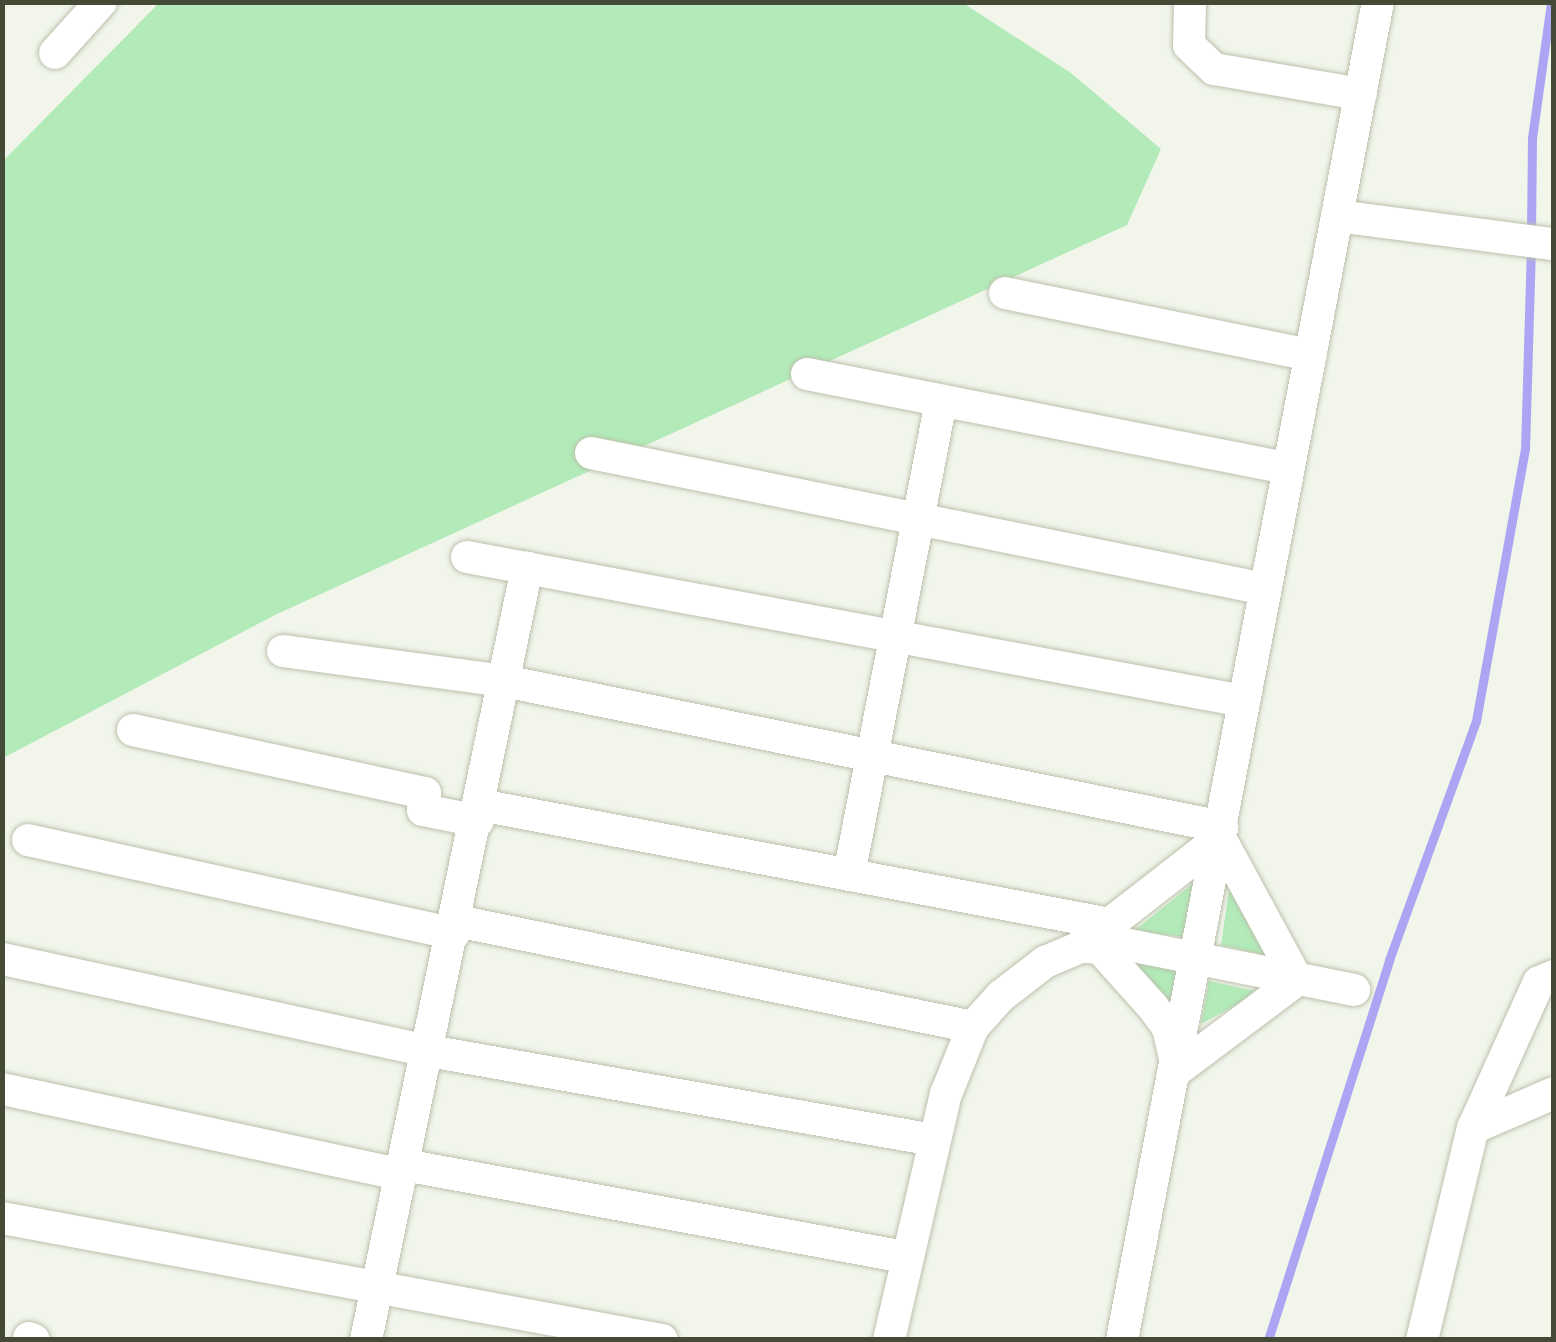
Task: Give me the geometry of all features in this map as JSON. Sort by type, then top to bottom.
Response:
[{"type":"street","points":[[55,54],[101,2]]},
{"type":"street","points":[[1190,2],[1189,45],[1214,70],[1360,94]]},
{"type":"street","points":[[1122,1340],[1178,1070],[1243,700],[1378,2]]},
{"type":"street","points":[[1337,216],[1554,244]]},
{"type":"street","points":[[1004,293],[1311,355]]},
{"type":"street","points":[[807,374],[1288,468]]},
{"type":"street","points":[[849,875],[942,401]]},
{"type":"street","points":[[591,453],[1264,590]]},
{"type":"street","points":[[467,557],[1243,700]]},
{"type":"street","points":[[366,1340],[456,927],[527,568]]},
{"type":"street","points":[[283,651],[504,681],[1221,832]]},
{"type":"street","points":[[132,730],[425,793],[423,810],[479,813],[849,875],[1110,924]]},
{"type":"street","points":[[889,1340],[934,1140],[973,1027],[1023,978],[1080,947],[1221,832]]},
{"type":"street","points":[[1221,832],[1297,980]]},
{"type":"street","points":[[28,840],[973,1027]]},
{"type":"street","points":[[1080,947],[1114,942],[1354,990]]},
{"type":"street","points":[[1080,947],[1100,948],[1154,1007],[1168,1028],[1178,1070]]},
{"type":"street","points":[[3,959],[429,1051],[934,1140]]},
{"type":"street","points":[[1422,1340],[1473,1128],[1539,982],[1554,976]]},
{"type":"street","points":[[1178,1070],[1297,980]]},
{"type":"street","points":[[2,1089],[403,1170],[905,1257]]},
{"type":"street","points":[[1473,1128],[1554,1093]]},
{"type":"street","points":[[2,1218],[662,1340]]},
{"type":"green space","points":[[160,2],[963,3],[1071,73],[1161,149],[1127,225],[275,615],[3,758],[2,162]]},
{"type":"green space","points":[[1202,876],[1186,937],[1134,931]]},
{"type":"green space","points":[[1230,882],[1274,957],[1221,945]]},
{"type":"green space","points":[[1128,962],[1180,971],[1171,1016]]},
{"type":"green space","points":[[1209,981],[1260,992],[1201,1024]]},
{"type":"waterway","points":[[1531,233],[1532,138],[1551,2]]},
{"type":"waterway","points":[[1268,1340],[1389,960],[1476,721],[1525,449],[1531,249]]}]
